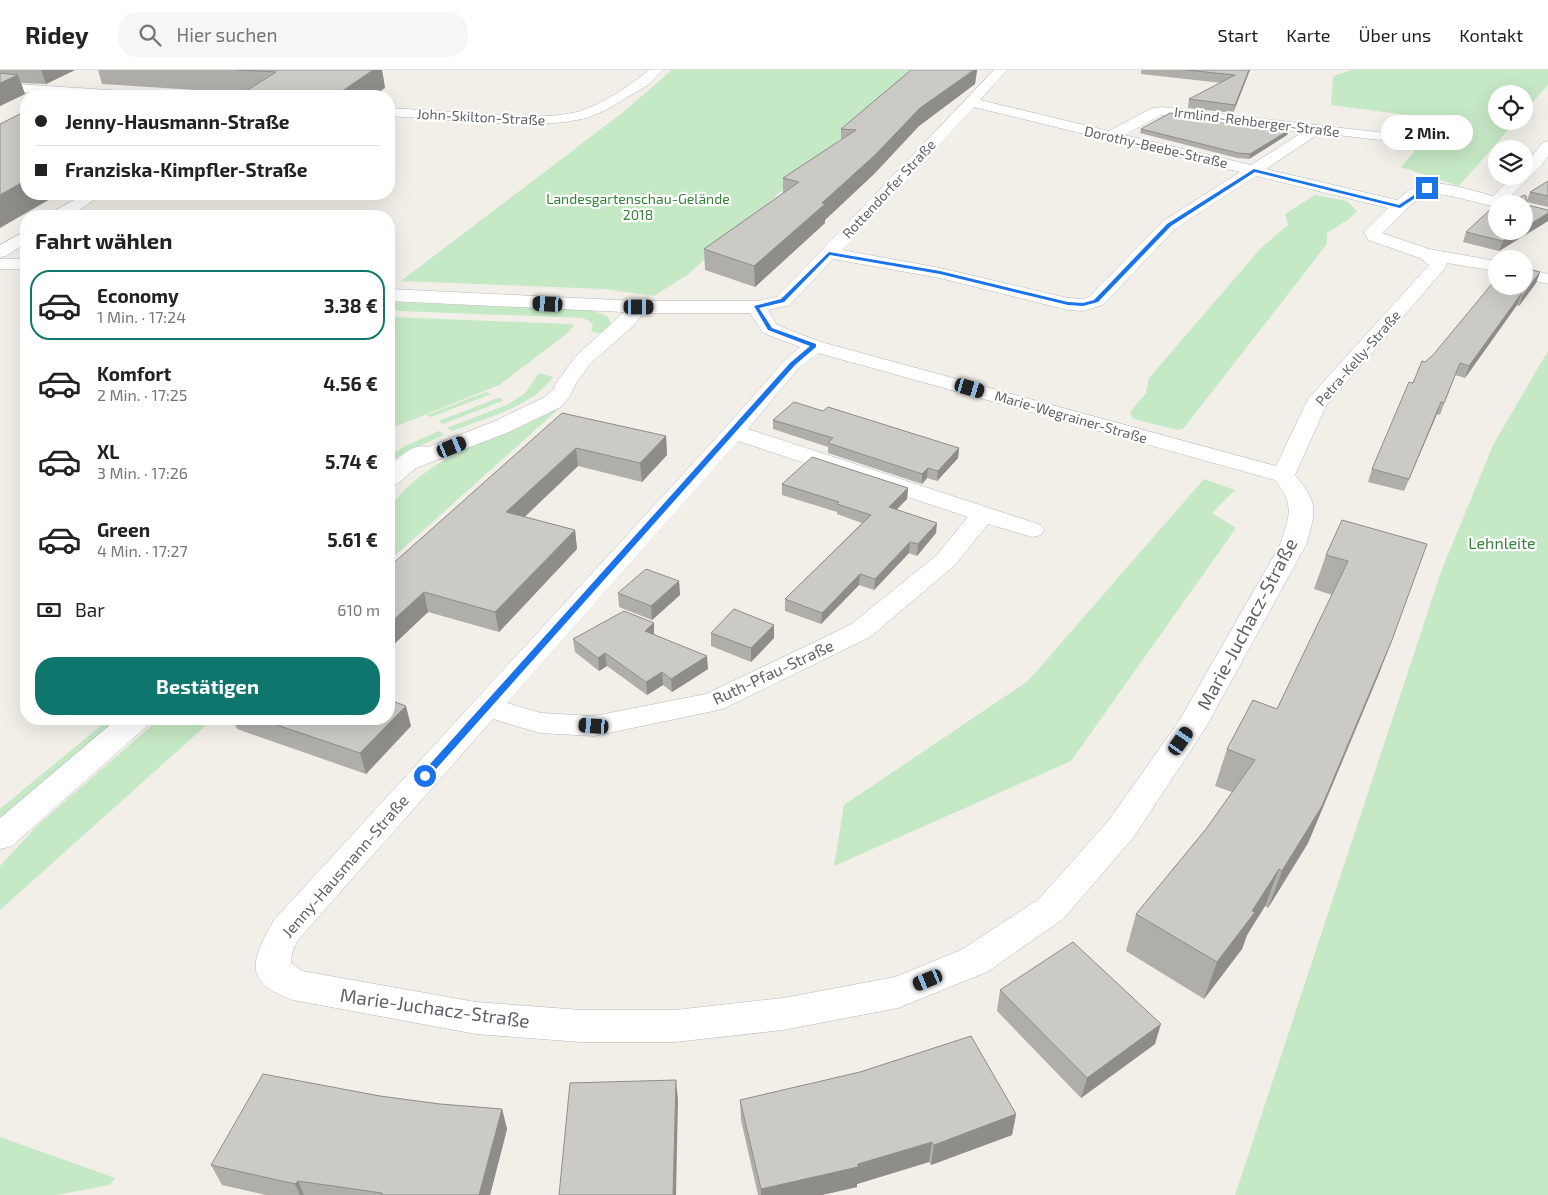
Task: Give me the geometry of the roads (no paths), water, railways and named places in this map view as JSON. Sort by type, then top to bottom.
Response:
[{"type":"street","name":"Rottendorfer Straße","points":[[395,295],[639,307],[756,307],[782,301],[1002,70]]},
{"type":"street","name":"John-Skilton-Straße","points":[[395,112],[528,120],[566,118],[582,115],[601,107],[654,73]]},
{"type":"street","points":[[0,87],[47,90]]},
{"type":"street","name":"Dorothy-Beebe-Straße","points":[[970,102],[1400,206]]},
{"type":"street","name":"Irmlind-Rehberger-Straße","points":[[1111,136],[1155,112],[1161,111],[1380,136]]},
{"type":"street","points":[[829,253],[940,273],[1068,304],[1083,304],[1096,301],[1169,225],[1317,128]]},
{"type":"street","points":[[1533,166],[1548,145]]},
{"type":"street","points":[[1507,195],[1515,185]]},
{"type":"street","points":[[1488,201],[1427,188],[1400,206],[1372,232],[1374,236],[1426,254],[1488,264]]},
{"type":"street","points":[[68,210],[86,200]]},
{"type":"street","points":[[0,252],[20,240]]},
{"type":"street","name":"Petra-Kelly-Straße","points":[[1283,475],[1316,404],[1438,264],[1426,254]]},
{"type":"street","points":[[0,264],[20,264]]},
{"type":"street","points":[[1533,275],[1548,279]]},
{"type":"street","points":[[395,474],[407,463],[452,447],[526,416],[553,402],[563,392],[566,383],[583,360],[627,321],[639,307]]},
{"type":"street","name":"Marie-Wegrainer-Straße","points":[[756,307],[770,329],[814,346],[1283,475]]},
{"type":"street","name":"Jenny-Hausmann-Straße","points":[[273,970],[274,952],[286,930],[734,432],[792,364],[814,346]]},
{"type":"street","points":[[734,432],[1032,530]]},
{"type":"street","name":"Marie-Juchacz-Straße","points":[[273,970],[293,985],[476,1018],[581,1026],[666,1026],[782,1014],[898,992],[974,961],[1052,909],[1122,828],[1191,727],[1293,545],[1302,515],[1298,494],[1283,475]]},
{"type":"street","name":"Ruth-Pfau-Straße","points":[[487,707],[540,723],[594,726],[713,702],[860,631],[946,560],[983,514]]},
{"type":"street","points":[[0,837],[129,725]]},
{"type":"park label","name":"Landesgartenschau-Gelände 2018","points":[[638,208]]},
{"type":"park label","name":"Lehnleite","points":[[1502,543]]}]
